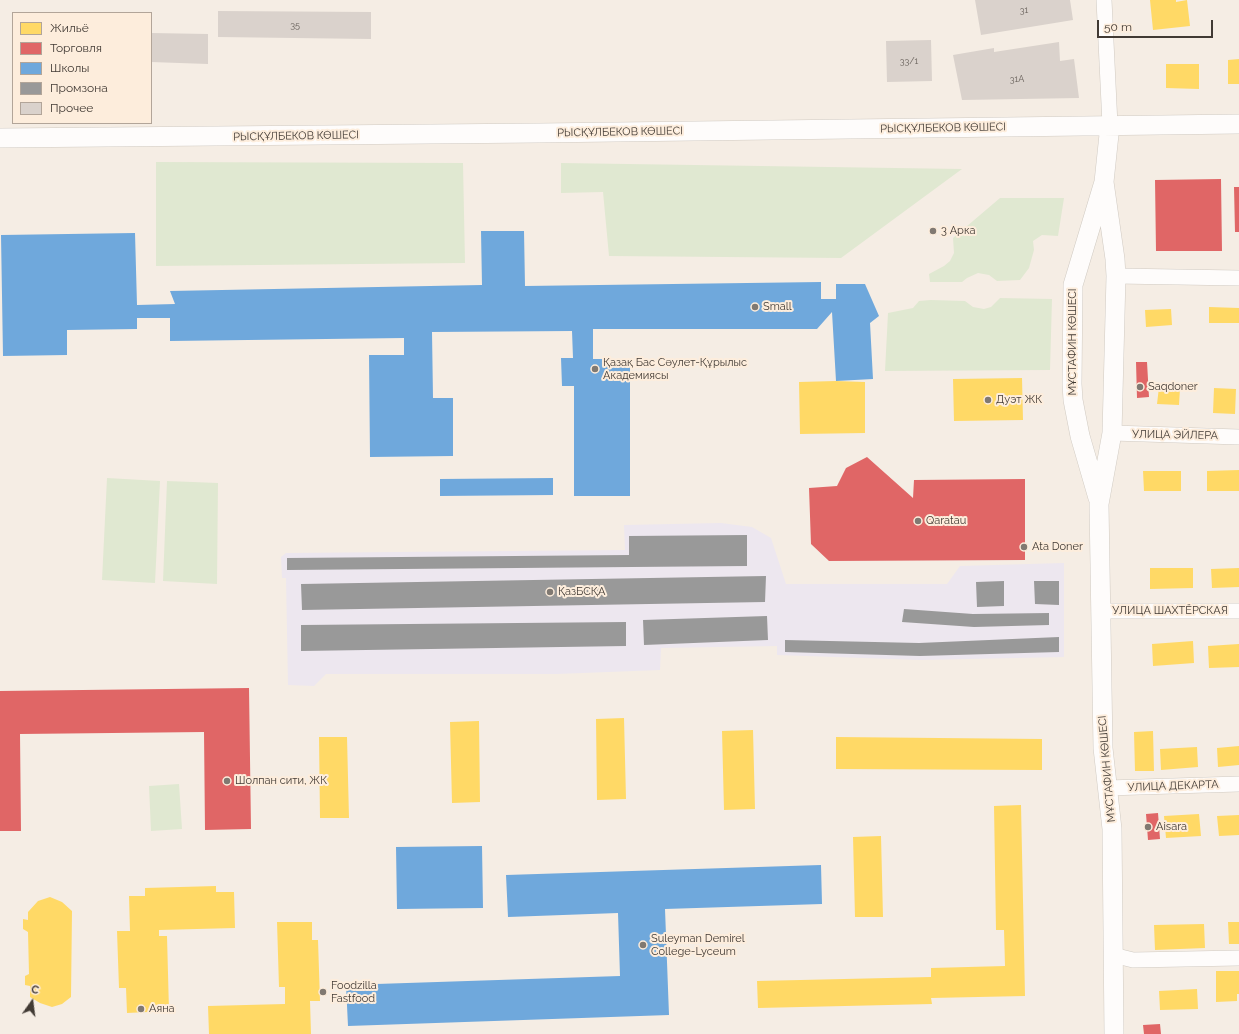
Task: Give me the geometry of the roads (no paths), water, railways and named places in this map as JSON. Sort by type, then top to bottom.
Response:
[{"type":"street","points":[[1104,0],[1110,125]]},
{"type":"street","name":"РЫСҚҰЛБЕКОВ КӨШЕСІ","points":[[0,138],[1239,124]]},
{"type":"street","name":"МҰСТАФИН КӨШЕСІ","points":[[1099,504],[1080,436],[1073,400],[1073,285],[1104,182],[1110,125]]},
{"type":"street","name":"МҰСТАФИН КӨШЕСІ","points":[[1104,182],[1116,276],[1112,433],[1099,504],[1103,748],[1112,829],[1114,1034]]},
{"type":"street","points":[[1116,276],[1239,278]]},
{"type":"street","name":"УЛИЦА ЭЙЛЕРА","points":[[1112,433],[1239,437]]},
{"type":"street","name":"УЛИЦА ШАХТЁРСКАЯ","points":[[1100,611],[1239,611]]},
{"type":"street","name":"УЛИЦА ДЕКАРТА","points":[[1108,788],[1239,784]]},
{"type":"street","points":[[1114,955],[1133,960],[1239,958]]},
{"type":"place","name":"3 Арка","points":[[933,231]]},
{"type":"place","name":"Small","points":[[755,307]]},
{"type":"place","name":"Қазақ Бас Сәулет-Құрылыс Академиясы","points":[[595,369]]},
{"type":"place","name":"Saqdoner","points":[[1140,387]]},
{"type":"place","name":"Дуэт ЖК","points":[[988,400]]},
{"type":"place","name":"Qaratau","points":[[918,521]]},
{"type":"place","name":"Ata Doner","points":[[1024,547]]},
{"type":"place","name":"ҚазБСҚА","points":[[550,592]]},
{"type":"place","name":"Шолпан сити, ЖК","points":[[227,781]]},
{"type":"place","name":"Aisara","points":[[1148,827]]},
{"type":"place","name":"Suleyman Demirel College-Lyceum","points":[[643,945]]},
{"type":"place","name":"Foodzilla Fastfood","points":[[323,992]]},
{"type":"place","name":"Аяна","points":[[141,1009]]}]
